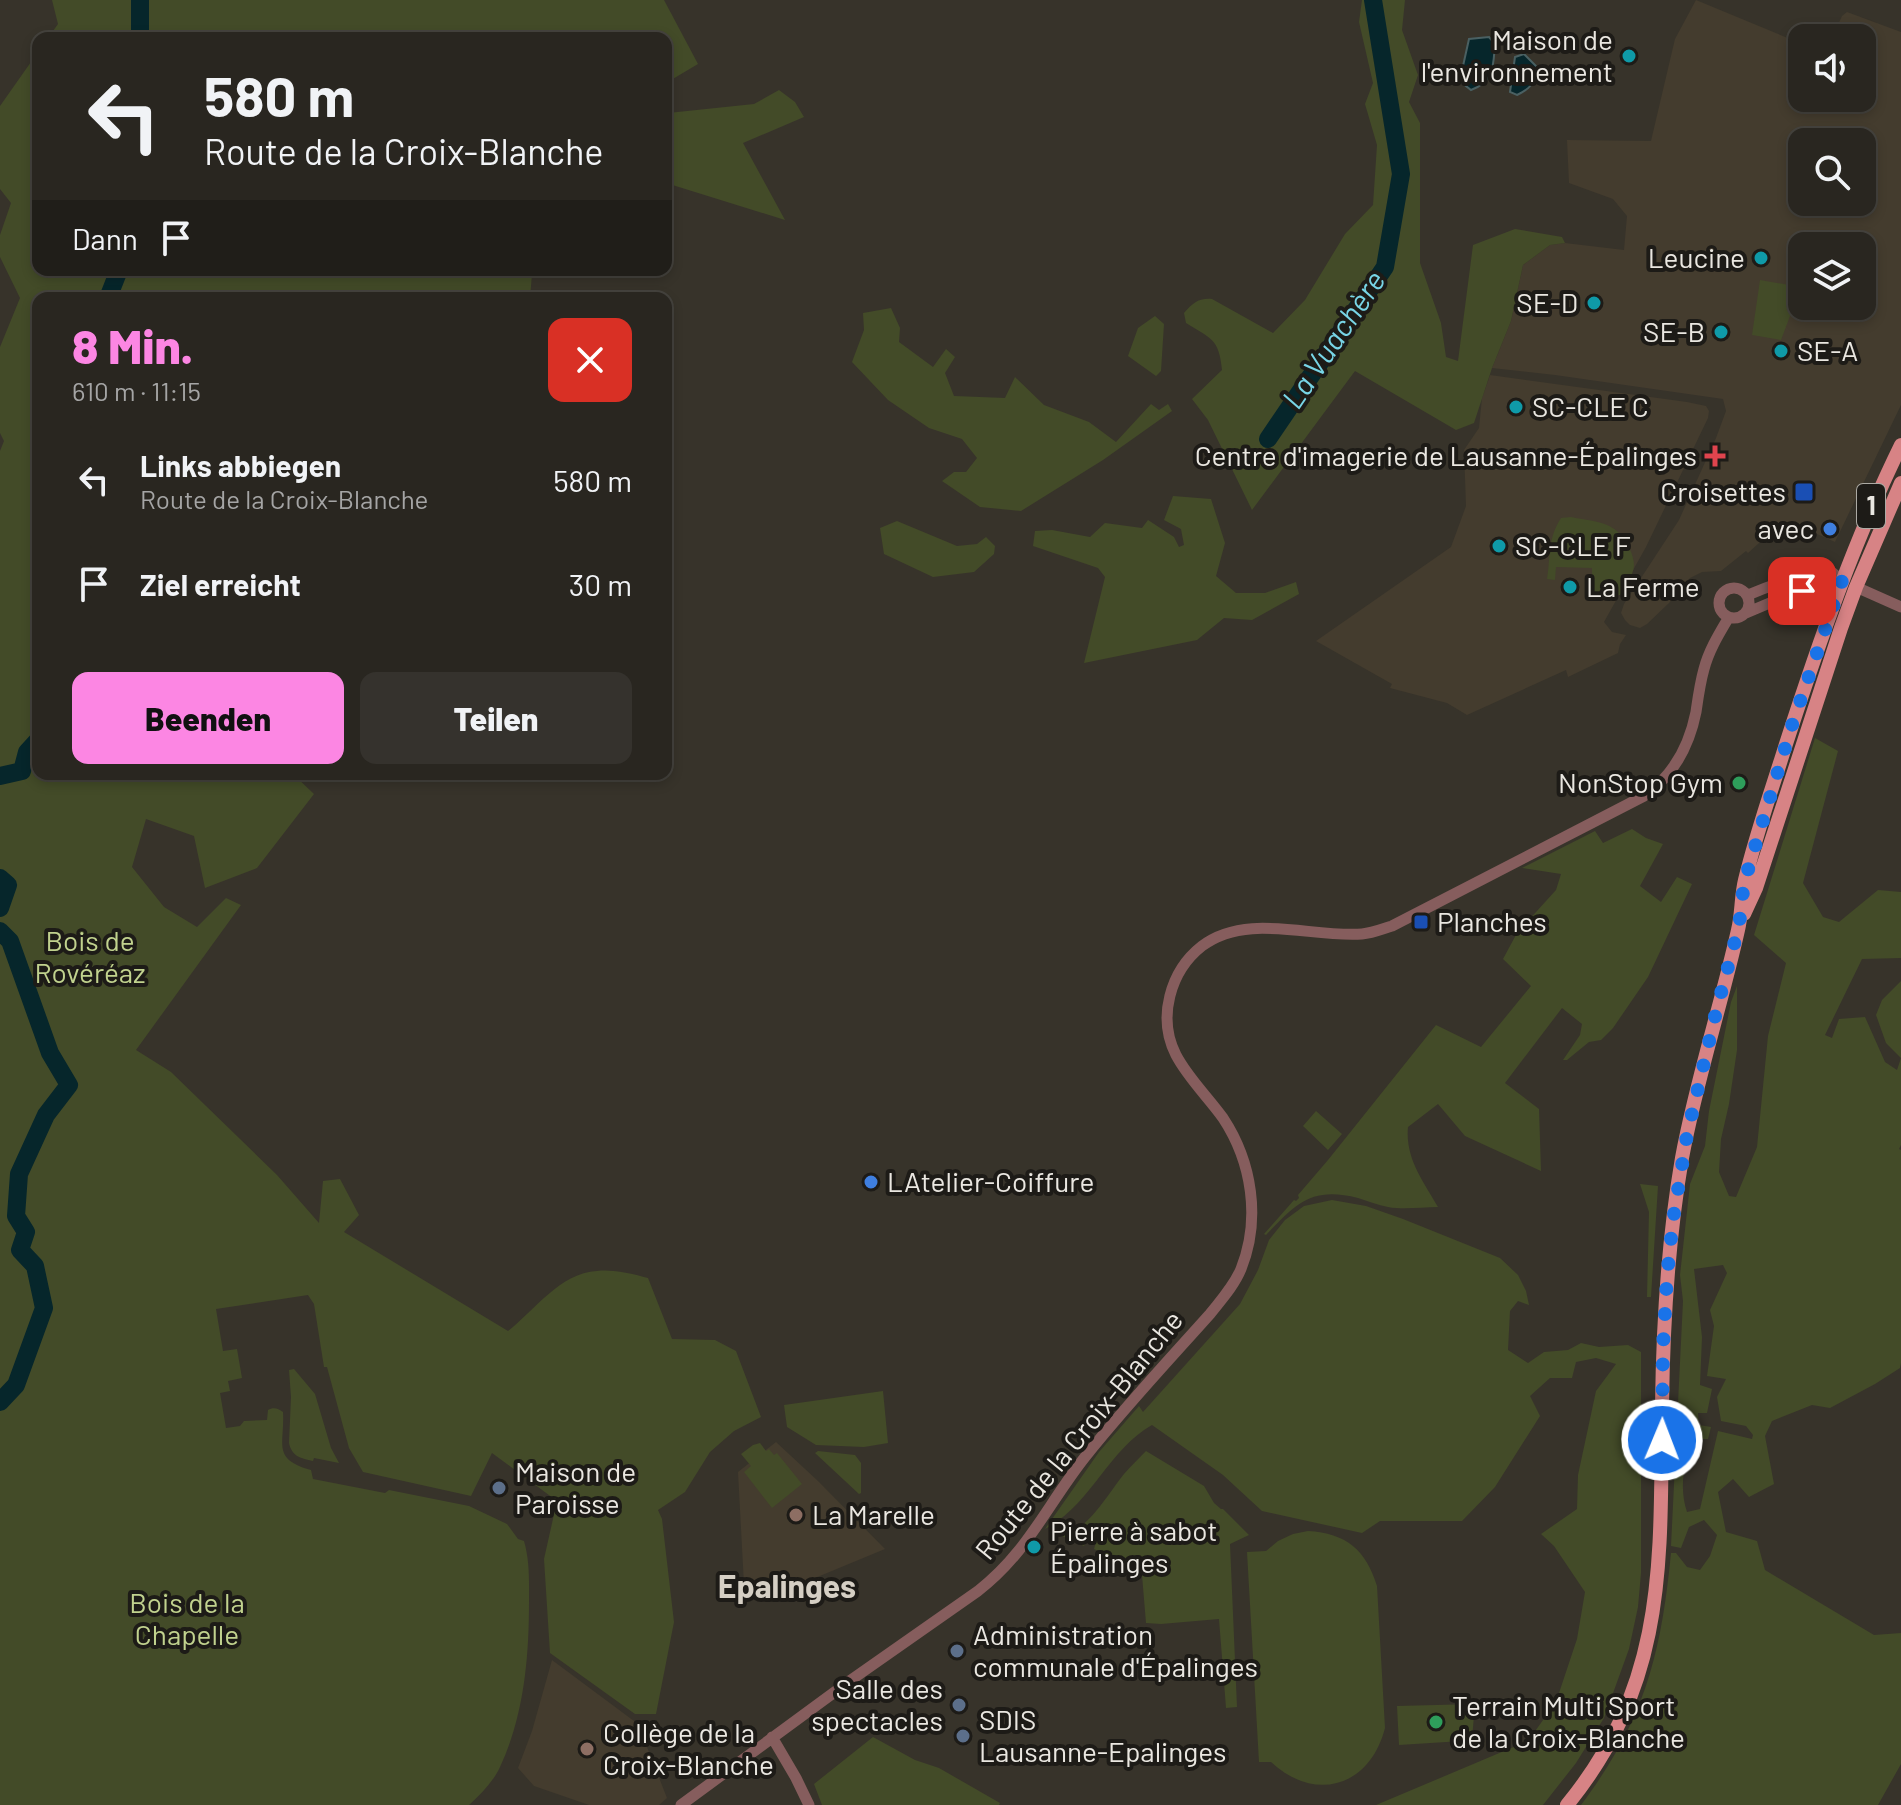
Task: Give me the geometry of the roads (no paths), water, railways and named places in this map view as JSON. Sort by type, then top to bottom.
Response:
[{"type":"main road","name":"1","points":[[1567,1805],[1595,1768],[1621,1720],[1642,1667],[1653,1620],[1660,1547],[1663,1348],[1673,1220],[1687,1135],[1739,926],[1744,883],[1829,617],[1868,514],[1901,445]]},
{"type":"main road","name":"1","points":[[1739,926],[1756,888],[1838,636],[1901,483]]},
{"type":"main road","points":[[1842,581],[1856,587]]},
{"type":"street","points":[[1746,613],[1750,604],[1743,590],[1734,588],[1723,592],[1720,608],[1723,614],[1738,618],[1779,598],[1842,581],[1834,573],[1825,571],[1748,595]]},
{"type":"street","points":[[1856,587],[1901,607]]},
{"type":"street","points":[[1779,598],[1814,601],[1829,617]]},
{"type":"street","name":"Route de la Croix-Blanche","points":[[681,1805],[998,1574],[1036,1529],[1086,1457],[1210,1314],[1241,1270],[1252,1210],[1251,1185],[1242,1155],[1223,1118],[1178,1058],[1168,1029],[1170,994],[1184,965],[1205,944],[1238,930],[1256,927],[1322,934],[1364,934],[1392,926],[1644,796],[1661,783],[1683,753],[1693,726],[1704,668],[1729,617]]},
{"type":"street","points":[[772,1737],[809,1805]]},
{"type":"water","points":[[1489,37],[1495,44],[1491,72],[1485,82],[1471,90],[1461,82],[1469,39]]},
{"type":"water","points":[[1524,54],[1538,68],[1532,84],[1517,95],[1510,92],[1515,57]]},
{"type":"waterway","points":[[140,0],[140,32]]},
{"type":"waterway","name":"La Vuachère","points":[[1268,439],[1385,267],[1401,174],[1373,0]]},
{"type":"waterway","points":[[110,292],[117,276]]},
{"type":"waterway","points":[[0,776],[22,771],[27,752],[32,747]]},
{"type":"waterway","points":[[0,878],[8,885],[0,908]]},
{"type":"waterway","points":[[0,931],[10,941],[50,1053],[69,1085],[46,1115],[19,1174],[16,1216],[26,1232],[20,1250],[35,1266],[44,1308],[16,1385],[0,1402]]},
{"type":"place","name":"Maison de l'environnement","points":[[1629,56]]},
{"type":"place","name":"Leucine","points":[[1761,258]]},
{"type":"place","name":"SE-D","points":[[1594,303]]},
{"type":"place","name":"SE-B","points":[[1721,332]]},
{"type":"place","name":"SE-A","points":[[1781,351]]},
{"type":"place","name":"SC-CLE C","points":[[1516,407]]},
{"type":"place","name":"Centre d'imagerie de Lausanne-Épalinges","points":[[1715,456]]},
{"type":"place","name":"Croisettes","points":[[1804,492]]},
{"type":"place","name":"avec","points":[[1830,529]]},
{"type":"place","name":"SC-CLE F","points":[[1499,546]]},
{"type":"place","name":"La Ferme","points":[[1570,587]]},
{"type":"place","name":"NonStop Gym","points":[[1739,783]]},
{"type":"place","name":"Planches","points":[[1421,922]]},
{"type":"place","name":"LAtelier-Coiffure","points":[[871,1182]]},
{"type":"place","name":"Maison de Paroisse","points":[[499,1488]]},
{"type":"place","name":"La Marelle","points":[[796,1515]]},
{"type":"place","name":"Pierre à sabot Épalinges","points":[[1034,1547]]},
{"type":"place","name":"Administration communale d'Épalinges","points":[[957,1651]]},
{"type":"place","name":"Salle des spectacles","points":[[959,1705]]},
{"type":"place","name":"Terrain Multi Sport de la Croix-Blanche","points":[[1436,1722]]},
{"type":"place","name":"SDIS Lausanne-Epalinges","points":[[963,1736]]},
{"type":"place","name":"Collège de la Croix-Blanche","points":[[587,1749]]},
{"type":"district","name":"Epalinges","points":[[787,1587]]},
{"type":"park label","name":"Bois de Rovéréaz","points":[[90,957]]},
{"type":"park label","name":"Bois de la Chapelle","points":[[187,1619]]}]
